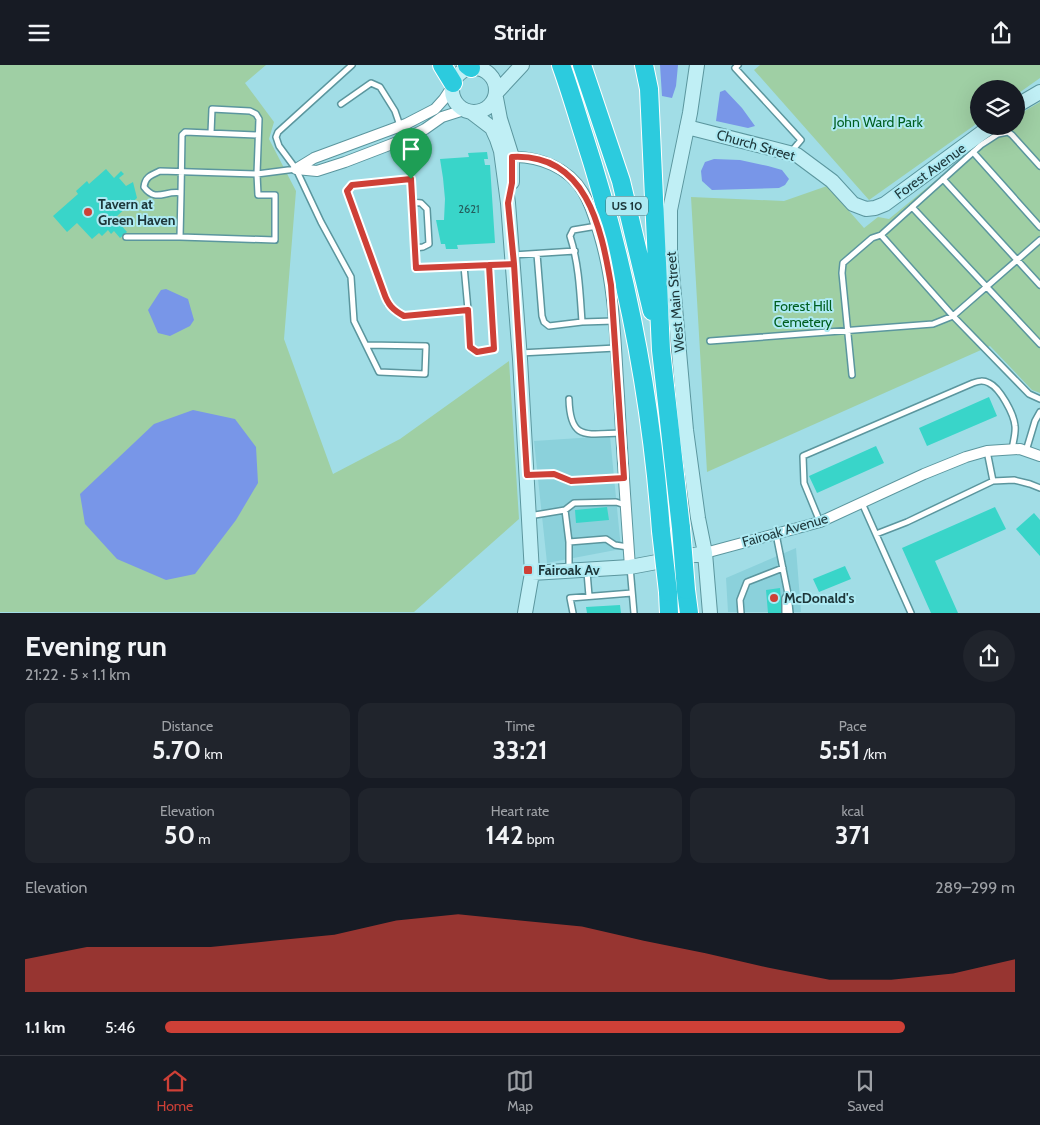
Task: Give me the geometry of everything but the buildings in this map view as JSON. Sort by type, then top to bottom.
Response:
[{"type":"highway","points":[[442,65],[453,84]]},
{"type":"highway","name":"US 10","points":[[582,65],[621,181],[661,350],[690,613]]},
{"type":"highway","points":[[644,65],[649,89],[661,350]]},
{"type":"highway","name":"US 10","points":[[562,68],[596,171],[620,257],[635,333],[652,439],[669,613]]},
{"type":"street","points":[[296,169],[314,158],[401,127],[435,109],[444,99],[458,74],[473,67],[499,65]]},
{"type":"street","points":[[296,169],[316,171],[345,162],[405,139],[425,129],[442,117],[467,111],[487,109],[522,65]]},
{"type":"street","name":"West Main Street","points":[[692,128],[697,65]]},
{"type":"street","name":"West Main Street","points":[[706,65],[692,128],[670,210],[670,251],[686,430],[698,518],[704,546],[710,613]]},
{"type":"street","points":[[473,67],[490,74],[494,80],[500,119],[512,157],[512,183],[508,203]]},
{"type":"street","points":[[453,84],[454,100],[492,128],[501,151],[513,259],[527,475],[532,573],[526,613]]},
{"type":"street","points":[[1025,101],[1040,92]]},
{"type":"street","name":"Church Street","points":[[692,128],[797,155],[832,181],[853,203],[866,209]]},
{"type":"street","name":"Forest Avenue","points":[[866,209],[884,204],[979,135]]},
{"type":"street","points":[[512,157],[538,159],[562,169],[575,180],[583,191],[597,226],[607,261],[611,285],[630,567]]},
{"type":"street","name":"Fairoak Avenue","points":[[532,573],[630,567],[704,546],[776,535],[820,522],[966,457],[987,451],[1020,449],[1026,451]]},
{"type":"street","points":[[1026,451],[1040,456]]},
{"type":"lane","points":[[352,65],[278,132],[276,137],[279,146],[296,169],[321,223],[351,277],[354,321],[379,373],[425,374],[426,346],[366,345]]},
{"type":"lane","points":[[738,65],[734,68],[800,140],[790,153]]},
{"type":"lane","points":[[341,104],[371,83],[374,83],[380,87],[395,111],[409,152],[416,268],[489,265],[537,254],[575,251]]},
{"type":"lane","points":[[126,237],[275,240],[275,195],[258,195],[258,119],[256,114],[250,111],[212,109],[211,133]]},
{"type":"lane","points":[[180,237],[182,135],[185,132],[258,135]]},
{"type":"lane","points":[[852,375],[842,273],[843,263],[872,238],[881,235],[973,152],[998,134],[1008,132],[1040,166]]},
{"type":"lane","points":[[973,152],[1040,227]]},
{"type":"lane","points":[[1034,159],[1040,153]]},
{"type":"lane","points":[[181,193],[172,191],[158,196],[149,193],[144,187],[145,180],[150,175],[160,171],[257,174],[296,169]]},
{"type":"lane","points":[[411,179],[352,185],[347,191],[388,304],[404,316],[468,310]]},
{"type":"lane","points":[[942,179],[1040,285]]},
{"type":"lane","points":[[412,202],[421,203],[427,209],[429,244],[415,248]]},
{"type":"lane","points":[[912,207],[1040,344]]},
{"type":"lane","points":[[582,322],[575,251],[570,236],[577,229],[597,226]]},
{"type":"lane","points":[[881,235],[1029,394],[1040,399]]},
{"type":"lane","points":[[710,341],[933,324],[954,315],[1040,240]]},
{"type":"lane","points":[[537,254],[544,322],[549,326],[556,326],[582,322],[614,321]]},
{"type":"lane","points":[[464,266],[470,347],[477,352],[494,349],[489,265]]},
{"type":"lane","points":[[520,353],[616,348]]},
{"type":"lane","points":[[820,522],[804,483],[803,456],[973,383],[981,381],[990,383],[1004,399],[1012,413],[1015,427],[1012,450]]},
{"type":"lane","points":[[569,399],[570,416],[573,426],[580,431],[588,433],[621,433]]},
{"type":"lane","points":[[1026,451],[1035,421],[1040,412]]},
{"type":"lane","points":[[987,451],[992,481]]},
{"type":"lane","points":[[527,475],[554,474],[571,481],[624,478]]},
{"type":"lane","points":[[876,534],[907,523],[992,481],[1014,481],[1040,488]]},
{"type":"lane","points":[[529,516],[564,510],[574,503],[616,502],[626,506]]},
{"type":"lane","points":[[862,503],[912,613]]},
{"type":"lane","points":[[564,510],[569,542],[569,571]]},
{"type":"lane","points":[[776,535],[790,613]]},
{"type":"lane","points":[[569,542],[606,539],[615,545],[628,547]]},
{"type":"lane","points":[[630,567],[634,613]]},
{"type":"lane","points":[[741,613],[740,600],[747,582],[783,568]]},
{"type":"lane","points":[[586,570],[589,596]]},
{"type":"lane","points":[[573,613],[570,598],[632,593]]},
{"type":"lane","points":[[785,613],[784,598],[788,594]]},
{"type":"shaded area","points":[[610,436],[621,549],[547,563],[534,441]]},
{"type":"shaded area","points":[[796,548],[801,612],[728,612],[726,578]]},
{"type":"green space","points":[[0,65],[266,65],[245,83],[274,122],[269,139],[296,191],[284,339],[333,474],[400,439],[509,361],[519,519],[414,612],[0,612]]},
{"type":"green space","name":"John Ward Park","points":[[760,65],[1040,65],[1040,78],[1025,89],[1025,80],[970,80],[970,128],[869,200],[754,70]]},
{"type":"green space","name":"Forest Hill Cemetery","points":[[1040,102],[1040,393],[1032,390],[990,346],[707,472],[691,197],[784,201],[827,186],[864,228],[878,217],[889,219],[991,135],[1025,135],[1025,111]]},
{"type":"water","points":[[660,65],[678,65],[676,86],[672,98],[662,96]]},
{"type":"water","points":[[725,90],[742,108],[755,126],[748,128],[716,121],[720,92]]},
{"type":"water","points":[[714,159],[740,160],[768,166],[782,170],[789,179],[785,185],[779,188],[712,190],[702,181],[701,171],[705,162]]},
{"type":"water","points":[[166,289],[188,299],[194,320],[190,326],[170,336],[158,333],[148,310],[161,290]]},
{"type":"water","points":[[193,410],[235,419],[256,447],[258,483],[236,520],[195,574],[166,580],[117,559],[85,524],[80,494],[154,424]]},
{"type":"place","name":"Tavern at Green Haven","points":[[88,212]]},
{"type":"place","name":"Fairoak Av","points":[[528,570]]},
{"type":"place","name":"McDonald's","points":[[774,598]]},
{"type":"route","points":[[411,179],[352,185],[347,191],[388,304],[404,316],[468,310],[470,347],[477,352],[494,349],[489,265],[514,264],[508,203],[512,183],[512,157],[538,159],[562,169],[575,180],[583,191],[593,211],[607,261],[611,285],[624,478],[571,481],[554,474],[527,475],[514,264],[416,268],[411,179]]}]
